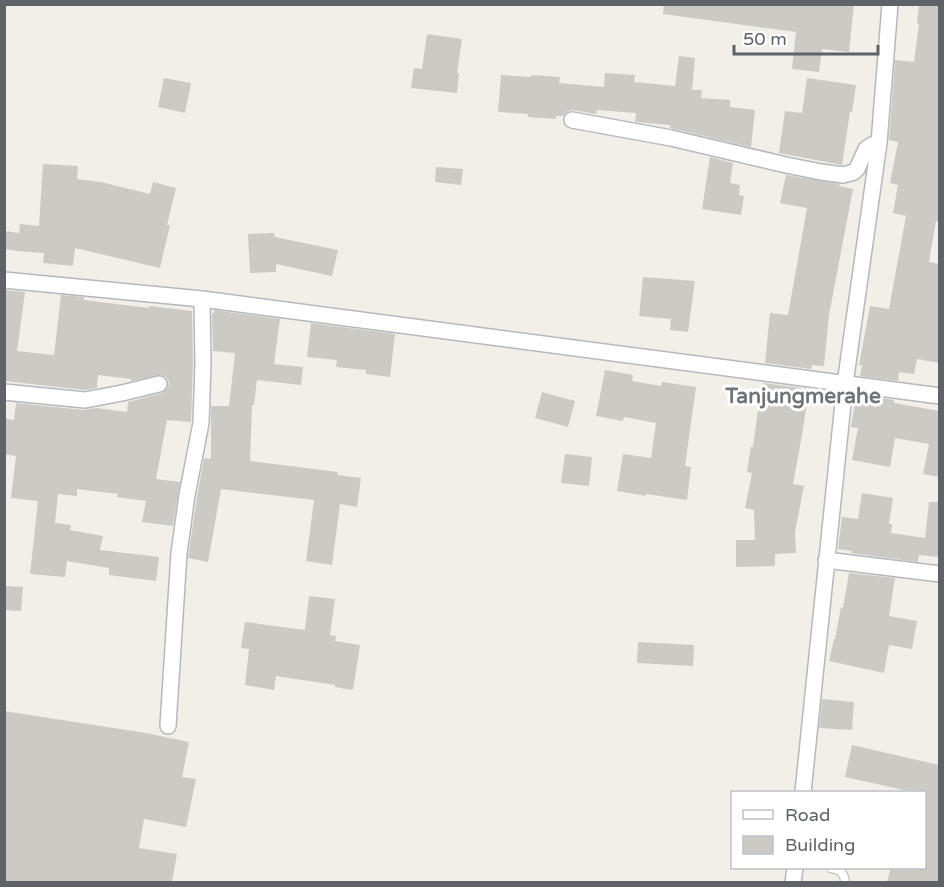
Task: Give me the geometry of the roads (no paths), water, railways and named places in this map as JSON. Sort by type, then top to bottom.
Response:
[{"type":"street","points":[[803,791],[845,384],[879,143],[890,4]]},
{"type":"street","points":[[572,120],[671,138],[820,172],[843,175],[854,172],[866,149],[879,143]]},
{"type":"street","points":[[4,280],[202,299],[939,396]]},
{"type":"street","points":[[168,726],[179,553],[201,423],[202,299]]},
{"type":"street","points":[[4,393],[85,400],[159,384]]},
{"type":"street","points":[[826,560],[939,574]]},
{"type":"lane","points":[[837,869],[842,872],[845,882]]},
{"type":"district","name":"Tanjungmerahe","points":[[803,396]]}]
